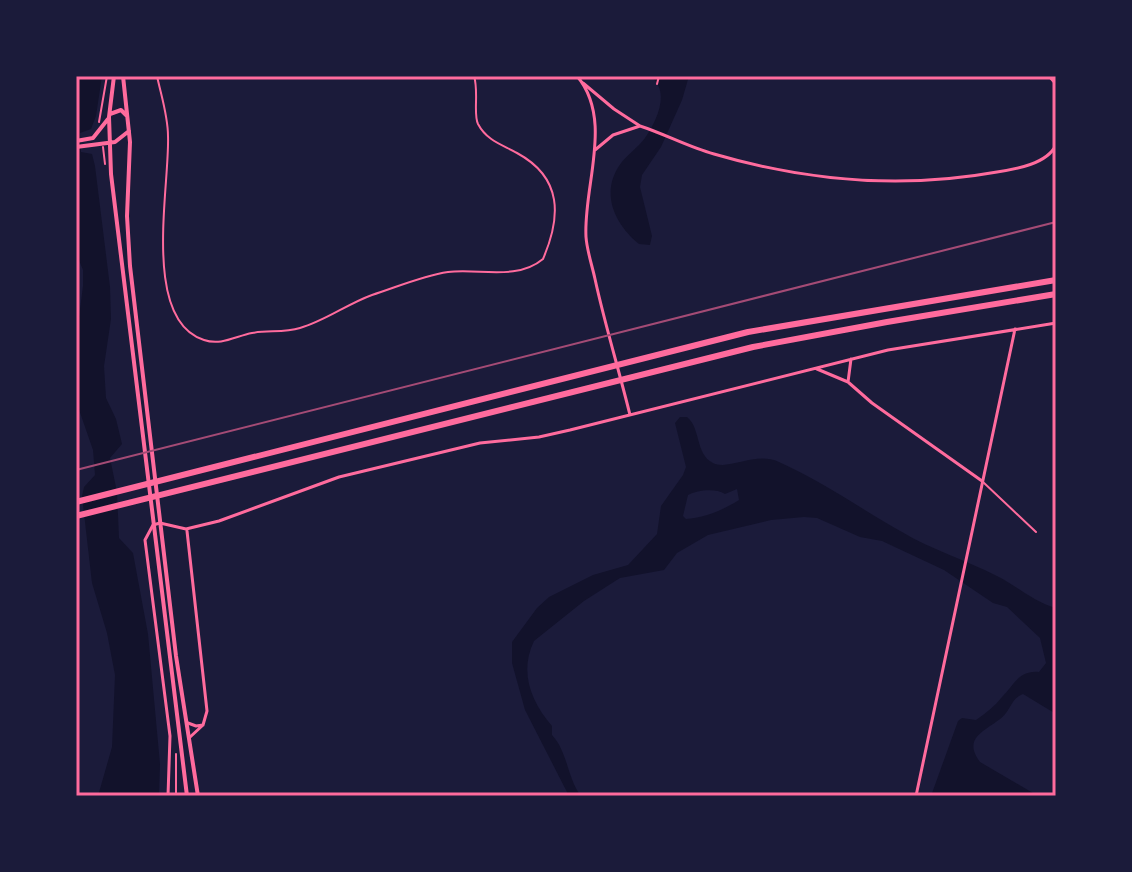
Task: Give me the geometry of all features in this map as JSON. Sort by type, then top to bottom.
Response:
[{"type":"highway","points":[[76,502],[748,332],[1056,280]]},
{"type":"highway","points":[[77,516],[753,347],[1056,294]]},
{"type":"street","points":[[114,76],[109,143],[120,240],[173,655],[198,796]]},
{"type":"street","points":[[123,76],[129,131],[127,240],[187,796]]},
{"type":"street","points":[[577,76],[614,109],[640,126],[676,141],[749,163],[841,179],[920,181],[969,177],[1004,171],[1039,160],[1053,151],[1056,145]]},
{"type":"street","points":[[1049,76],[1056,84]]},
{"type":"street","points":[[581,81],[594,116],[595,150],[586,206],[586,240],[630,415]]},
{"type":"street","points":[[78,143],[93,138],[109,116],[121,110],[128,117]]},
{"type":"street","points":[[595,150],[613,135],[640,126]]},
{"type":"street","points":[[78,143],[115,142],[129,131]]},
{"type":"street","points":[[168,796],[170,736],[145,540],[153,525],[160,523],[186,529],[247,512],[339,477],[480,443],[539,437],[888,350],[1056,323]]},
{"type":"street","points":[[916,796],[1015,329]]},
{"type":"street","points":[[848,382],[851,359]]},
{"type":"street","points":[[817,369],[848,382],[872,403],[982,482]]},
{"type":"street","points":[[186,529],[207,711],[203,725],[189,738]]},
{"type":"street","points":[[187,721],[196,726],[203,725]]},
{"type":"lane","points":[[982,482],[1036,532]]},
{"type":"path","points":[[157,76],[168,133],[164,228],[168,298],[178,317],[197,337],[208,342],[220,342],[252,333],[304,328],[360,300],[435,275],[515,271],[543,259],[555,222],[553,193],[543,175],[528,160],[493,141],[481,128],[476,119],[478,100],[474,76]]},
{"type":"path","points":[[657,84],[659,76]]},
{"type":"shaded area","points":[[76,76],[102,76],[91,129],[80,133],[81,152],[92,154],[95,166],[110,287],[111,319],[104,366],[106,398],[116,419],[122,444],[110,458],[117,492],[119,538],[133,553],[148,634],[160,764],[159,796],[98,796],[112,747],[115,675],[107,633],[92,583],[82,496],[84,487],[95,475],[93,450],[76,401],[76,340],[83,270],[76,253]]},
{"type":"shaded area","points":[[650,76],[689,76],[661,147],[642,175],[640,187],[652,236],[650,245],[639,244],[624,228],[613,209],[611,188],[619,166],[645,138],[660,106],[660,89]]},
{"type":"shaded area","points":[[680,417],[687,417],[703,454],[713,463],[727,465],[761,459],[779,462],[913,538],[985,570],[1056,608],[1056,714],[1023,694],[1001,719],[976,738],[974,745],[980,762],[1038,796],[931,796],[958,721],[962,718],[976,720],[1022,676],[1039,672],[1046,663],[1040,638],[1007,607],[993,603],[944,570],[882,541],[860,537],[817,518],[804,517],[771,520],[708,535],[677,553],[664,570],[620,578],[584,601],[534,641],[528,664],[530,686],[538,707],[552,726],[552,735],[581,796],[569,796],[525,710],[512,663],[512,642],[549,597],[593,575],[628,565],[657,534],[661,506],[686,467],[675,423]],"holes":[[[737,489],[739,500],[706,515],[686,519],[683,516],[688,495],[697,492],[712,490],[725,494]]]},
{"type":"railway","points":[[76,470],[1056,222]]}]
